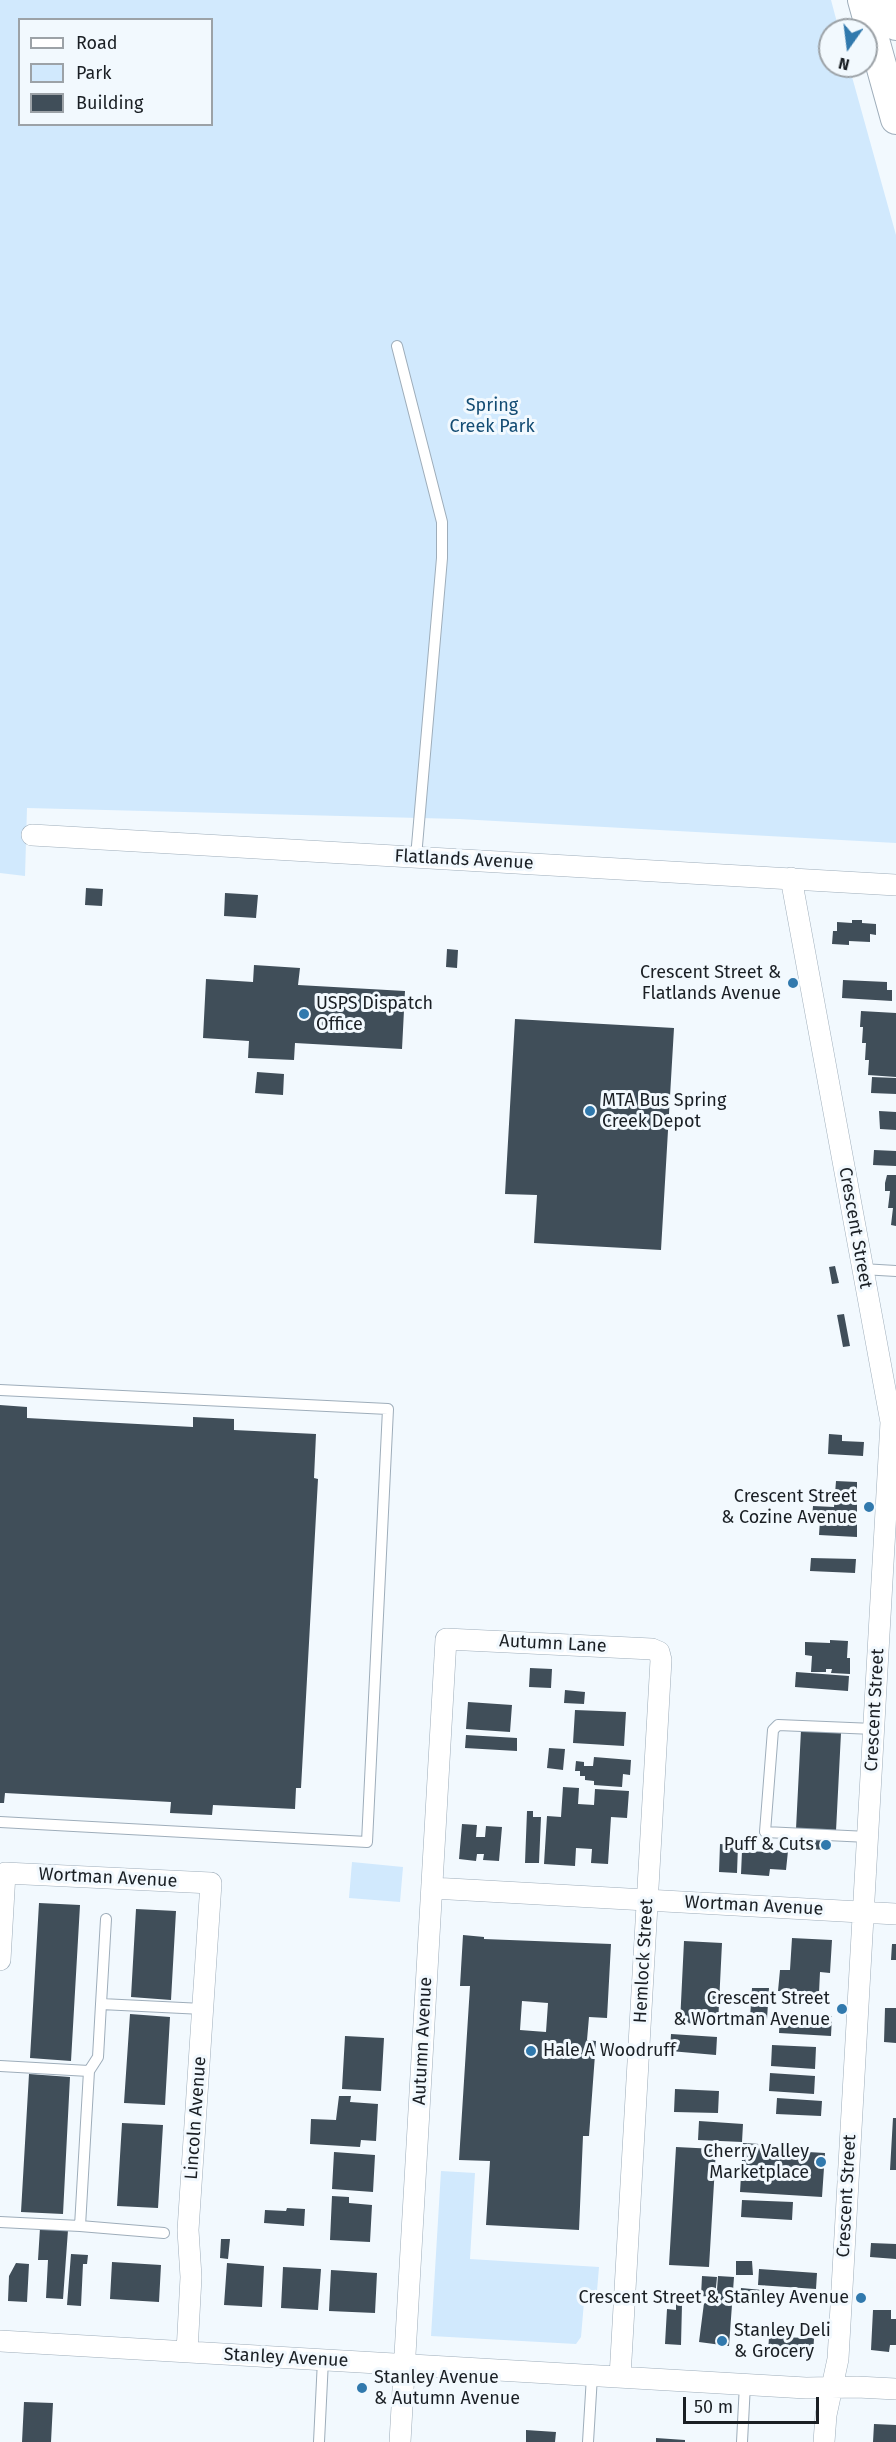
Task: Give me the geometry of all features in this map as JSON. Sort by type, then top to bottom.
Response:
[{"type":"main road","points":[[863,0],[896,119]]},
{"type":"main road","points":[[889,0],[896,26]]},
{"type":"street","name":"Flatlands Avenue","points":[[32,835],[896,885]]},
{"type":"street","name":"Crescent Street","points":[[791,878],[862,1269],[891,1397],[838,2359],[826,2415],[825,2442]]},
{"type":"street","name":"Autumn Lane","points":[[446,1639],[652,1649],[659,1652]]},
{"type":"street","name":"Autumn Avenue","points":[[400,2442],[446,1639]]},
{"type":"street","name":"Hemlock Street","points":[[620,2377],[661,1660],[659,1652]]},
{"type":"street","name":"Wortman Avenue","points":[[0,1960],[5,1873],[211,1883]]},
{"type":"street","name":"Lincoln Avenue","points":[[187,2352],[191,2277],[188,2230],[211,1883]]},
{"type":"street","name":"Wortman Avenue","points":[[432,1888],[896,1914]]},
{"type":"street","name":"Stanley Avenue","points":[[0,2341],[592,2376],[896,2389]]},
{"type":"lane","points":[[397,346],[442,522],[442,558],[416,857]]},
{"type":"lane","points":[[862,1269],[896,1271]]},
{"type":"lane","points":[[0,1390],[388,1409],[367,1842],[0,1822]]},
{"type":"lane","points":[[868,1837],[765,1832],[773,1730],[778,1725],[874,1729]]},
{"type":"lane","points":[[80,2226],[89,2071],[98,2057],[106,1919]]},
{"type":"lane","points":[[101,2004],[202,2009]]},
{"type":"lane","points":[[0,2066],[89,2071]]},
{"type":"lane","points":[[0,2222],[164,2233]]},
{"type":"lane","points":[[319,2442],[323,2360]]},
{"type":"lane","points":[[588,2442],[592,2376]]},
{"type":"lane","points":[[742,2442],[745,2384]]},
{"type":"green space","name":"Spring Creek Park","points":[[0,0],[831,0],[836,18],[818,18],[818,78],[852,78],[896,235],[896,843],[459,819],[27,808],[25,876],[0,873]]},
{"type":"green space","points":[[352,1862],[403,1867],[400,1902],[349,1898]]},
{"type":"green space","points":[[441,2171],[475,2173],[470,2259],[599,2267],[597,2291],[585,2290],[581,2337],[576,2344],[431,2336]]},
{"type":"building","points":[[86,888],[103,889],[102,906],[85,905]]},
{"type":"building","points":[[225,893],[258,895],[256,918],[224,916]]},
{"type":"building","points":[[852,920],[876,924],[876,935],[870,934],[870,942],[849,941],[849,945],[832,944],[833,931],[837,931],[837,922],[852,923]]},
{"type":"building","points":[[447,949],[458,950],[457,968],[446,967]]},
{"type":"building","name":"USPS Dispatch Office","points":[[254,965],[300,968],[298,985],[405,991],[402,1049],[295,1043],[294,1060],[248,1058],[249,1041],[203,1038],[206,979],[253,982]]},
{"type":"building","points":[[843,980],[887,982],[887,990],[892,990],[892,1001],[842,998]]},
{"type":"building","points":[[861,1011],[896,1013],[896,1077],[868,1075],[869,1060],[865,1060],[866,1043],[862,1043],[863,1027],[860,1027]]},
{"type":"building","name":"MTA Bus Spring Creek Depot","points":[[515,1019],[674,1028],[661,1250],[534,1243],[537,1195],[505,1194]]},
{"type":"building","points":[[257,1072],[284,1074],[283,1095],[255,1093]]},
{"type":"building","points":[[872,1077],[896,1078],[896,1094],[871,1093]]},
{"type":"building","points":[[879,1111],[896,1112],[896,1130],[880,1129]]},
{"type":"building","points":[[874,1150],[896,1151],[896,1166],[873,1165]]},
{"type":"building","points":[[887,1175],[896,1175],[896,1226],[891,1225],[893,1208],[888,1208],[890,1191],[885,1191]]},
{"type":"building","points":[[835,1266],[839,1283],[832,1284],[829,1267]]},
{"type":"building","points":[[844,1314],[850,1346],[843,1347],[837,1315]]},
{"type":"building","points":[[0,1405],[27,1407],[27,1418],[193,1427],[193,1417],[234,1419],[234,1430],[316,1434],[314,1478],[318,1479],[301,1788],[296,1788],[295,1809],[213,1805],[212,1815],[170,1813],[171,1802],[5,1793],[4,1803],[0,1803]]},
{"type":"building","points":[[829,1434],[842,1435],[842,1441],[864,1442],[863,1456],[828,1454]]},
{"type":"building","points":[[836,1481],[857,1482],[857,1537],[819,1535],[820,1520],[812,1519],[813,1506],[834,1507]]},
{"type":"building","points":[[811,1558],[856,1559],[855,1573],[810,1571]]},
{"type":"building","points":[[830,1640],[848,1641],[847,1658],[850,1658],[850,1674],[831,1673],[832,1669],[826,1669],[826,1672],[811,1672],[812,1656],[805,1655],[805,1642],[830,1643]]},
{"type":"building","points":[[530,1668],[552,1669],[551,1688],[529,1687]]},
{"type":"building","points":[[796,1672],[849,1676],[848,1691],[795,1687]]},
{"type":"building","points":[[565,1690],[585,1692],[584,1704],[564,1703]]},
{"type":"building","points":[[468,1702],[512,1705],[510,1732],[466,1729]]},
{"type":"building","points":[[575,1710],[626,1712],[624,1746],[573,1743]]},
{"type":"building","points":[[801,1730],[841,1733],[836,1831],[796,1829]]},
{"type":"building","points":[[466,1735],[517,1738],[517,1751],[465,1748]]},
{"type":"building","points":[[549,1748],[565,1749],[563,1770],[547,1768]]},
{"type":"building","points":[[594,1757],[631,1760],[630,1775],[623,1774],[622,1787],[594,1785],[594,1781],[585,1780],[585,1776],[580,1776],[580,1771],[575,1771],[576,1761],[584,1762],[584,1766],[593,1766]]},
{"type":"building","points":[[563,1787],[579,1788],[578,1804],[594,1805],[595,1789],[629,1791],[627,1818],[611,1817],[608,1864],[591,1863],[592,1849],[576,1848],[575,1866],[544,1864],[547,1816],[561,1817]]},
{"type":"building","points":[[527,1811],[533,1811],[533,1817],[541,1817],[539,1863],[525,1863]]},
{"type":"building","points":[[462,1824],[477,1825],[476,1837],[485,1837],[486,1826],[502,1827],[499,1861],[483,1860],[484,1854],[477,1854],[476,1861],[459,1859]]},
{"type":"building","points":[[809,1839],[829,1840],[828,1850],[809,1849]]},
{"type":"building","points":[[720,1844],[738,1845],[737,1873],[719,1872]]},
{"type":"building","points":[[771,1850],[788,1851],[786,1870],[770,1869],[769,1876],[741,1874],[742,1851],[771,1852]]},
{"type":"building","points":[[39,1903],[80,1905],[71,2061],[30,2058]]},
{"type":"building","points":[[136,1909],[176,1911],[171,2000],[131,1997]]},
{"type":"building","name":"Hale A Woodruff","points":[[463,1935],[484,1937],[484,1939],[611,1944],[607,2018],[589,2017],[587,2040],[596,2041],[589,2136],[583,2136],[579,2230],[486,2225],[490,2161],[459,2160],[470,1986],[460,1986]],"holes":[[[522,2001],[548,2003],[546,2032],[520,2030]]]},
{"type":"building","points":[[792,1938],[832,1940],[830,1973],[820,1972],[819,1993],[778,1991],[780,1970],[790,1970]]},
{"type":"building","points":[[684,1941],[722,1943],[718,2024],[680,2023]]},
{"type":"building","points":[[892,1944],[896,1944],[896,1960],[891,1960]]},
{"type":"building","points":[[752,1988],[769,1988],[767,2019],[750,2018]]},
{"type":"building","points":[[885,2008],[896,2008],[896,2043],[884,2042]]},
{"type":"building","points":[[780,2013],[832,2016],[831,2036],[779,2033]]},
{"type":"building","points":[[130,2014],[170,2017],[165,2105],[124,2103]]},
{"type":"building","points":[[671,2034],[717,2037],[716,2055],[670,2051]]},
{"type":"building","points":[[345,2036],[384,2038],[381,2091],[342,2089]]},
{"type":"building","points":[[772,2045],[816,2047],[815,2069],[771,2066]]},
{"type":"building","points":[[770,2073],[815,2076],[814,2094],[769,2091]]},
{"type":"building","points":[[29,2074],[70,2077],[63,2214],[21,2212]]},
{"type":"building","points":[[675,2089],[719,2091],[718,2113],[674,2112]]},
{"type":"building","points":[[339,2096],[351,2096],[350,2102],[378,2104],[376,2141],[361,2140],[360,2147],[310,2144],[311,2119],[336,2120]]},
{"type":"building","points":[[777,2098],[822,2101],[821,2116],[776,2114]]},
{"type":"building","points":[[893,2118],[896,2118],[896,2170],[890,2170]]},
{"type":"building","points":[[699,2121],[743,2124],[742,2142],[698,2140]]},
{"type":"building","points":[[122,2123],[163,2125],[158,2208],[117,2206]]},
{"type":"building","points":[[743,2143],[776,2145],[775,2150],[825,2153],[822,2197],[740,2192]]},
{"type":"building","points":[[676,2147],[716,2149],[709,2267],[669,2265]]},
{"type":"building","points":[[334,2152],[375,2155],[373,2192],[332,2189]]},
{"type":"building","points":[[332,2196],[349,2197],[349,2203],[372,2205],[370,2242],[330,2240]]},
{"type":"building","points":[[742,2200],[793,2202],[792,2220],[741,2217]]},
{"type":"building","points":[[287,2208],[305,2209],[304,2226],[264,2223],[265,2210],[286,2211]]},
{"type":"building","points":[[40,2228],[68,2230],[63,2299],[46,2298],[48,2260],[38,2260]]},
{"type":"building","points":[[221,2239],[230,2239],[228,2259],[220,2258]]},
{"type":"building","points":[[871,2243],[896,2244],[896,2259],[870,2257]]},
{"type":"building","points":[[71,2254],[88,2255],[87,2264],[83,2264],[81,2306],[67,2305]]},
{"type":"building","points":[[736,2261],[752,2261],[753,2275],[736,2275]]},
{"type":"building","points":[[112,2262],[161,2265],[159,2302],[110,2299]]},
{"type":"building","points":[[16,2263],[29,2264],[27,2302],[8,2301],[9,2276]]},
{"type":"building","points":[[227,2263],[264,2266],[262,2307],[224,2305]]},
{"type":"building","points":[[283,2267],[321,2269],[318,2310],[281,2308]]},
{"type":"building","points":[[759,2269],[817,2273],[816,2289],[758,2285]]},
{"type":"building","points":[[331,2270],[377,2273],[375,2313],[329,2311]]},
{"type":"building","points":[[702,2276],[717,2277],[715,2297],[701,2296]]},
{"type":"building","points":[[718,2276],[734,2277],[729,2346],[699,2342],[704,2303],[716,2304]]},
{"type":"building","points":[[741,2288],[762,2290],[761,2300],[740,2298]]},
{"type":"building","points":[[676,2304],[682,2304],[681,2345],[665,2344],[667,2309],[676,2310]]},
{"type":"building","points":[[873,2310],[891,2310],[891,2319],[896,2319],[896,2345],[890,2345],[889,2352],[871,2350]]},
{"type":"building","points":[[769,2337],[814,2338],[813,2355],[768,2353]]},
{"type":"building","points":[[24,2402],[53,2403],[51,2442],[22,2442]]},
{"type":"building","points":[[874,2424],[896,2425],[896,2442],[873,2442]]},
{"type":"building","points":[[526,2430],[556,2432],[555,2442],[526,2442]]},
{"type":"building","points":[[656,2438],[685,2440],[685,2442],[656,2442]]},
{"type":"place","name":"Crescent Street & Flatlands Avenue","points":[[793,983]]},
{"type":"place","name":"USPS Dispatch Office","points":[[304,1014]]},
{"type":"place","name":"MTA Bus Spring Creek Depot","points":[[590,1111]]},
{"type":"place","name":"Crescent Street & Cozine Avenue","points":[[869,1507]]},
{"type":"place","name":"Puff & Cuts","points":[[826,1845]]},
{"type":"place","name":"Crescent Street & Wortman Avenue","points":[[842,2009]]},
{"type":"place","name":"Hale A Woodruff","points":[[531,2051]]},
{"type":"place","name":"Cherry Valley Marketplace","points":[[821,2162]]},
{"type":"place","name":"Crescent Street & Stanley Avenue","points":[[861,2298]]},
{"type":"place","name":"Stanley Deli & Grocery","points":[[722,2341]]},
{"type":"place","name":"Stanley Avenue & Autumn Avenue","points":[[362,2388]]}]
